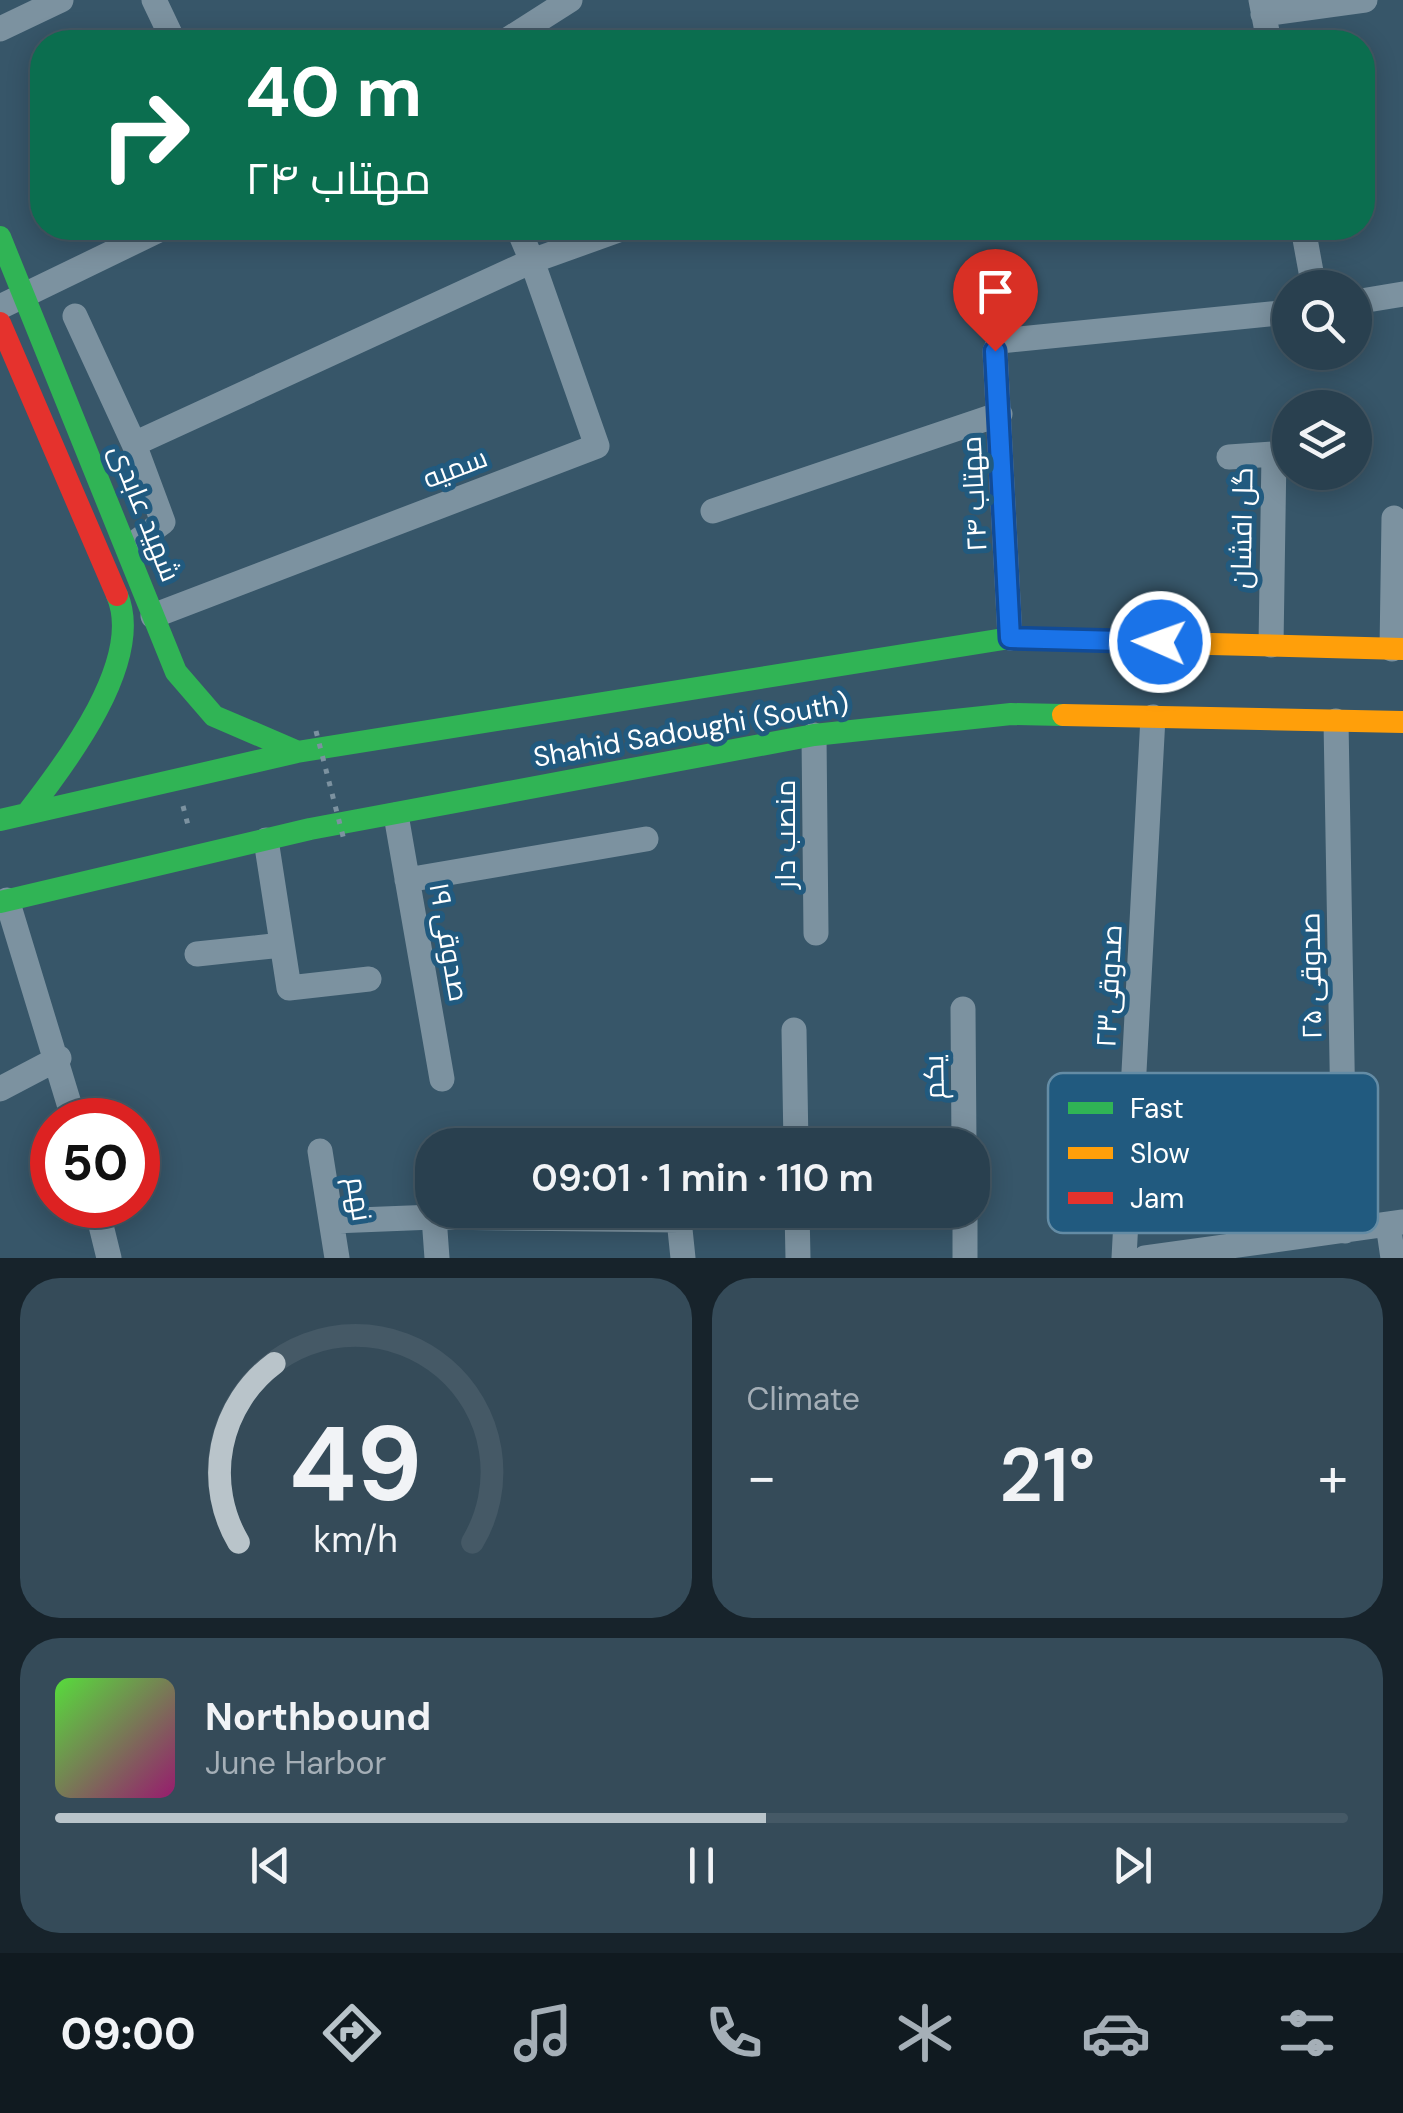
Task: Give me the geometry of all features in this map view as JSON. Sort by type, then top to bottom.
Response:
[{"type":"main road","name":"شهید عابدی","points":[[0,237],[176,672],[198,706],[226,726],[297,752]]},
{"type":"main road","name":"شهید عابدی","points":[[0,323],[123,609],[126,632],[102,694],[63,769],[28,812]]},
{"type":"main road","name":"Shahid Sadoughi (South)","points":[[0,820],[297,752],[1010,638],[1397,649]]},
{"type":"main road","name":"Shahid Sadoughi (South)","points":[[3,901],[266,840],[814,735],[1010,714],[1403,722]]},
{"type":"street","points":[[0,29],[60,0]]},
{"type":"street","points":[[154,0],[168,30]]},
{"type":"street","points":[[523,30],[570,0]]},
{"type":"street","points":[[1262,7],[1366,0]]},
{"type":"street","points":[[0,307],[139,240]]},
{"type":"street","points":[[523,240],[532,262]]},
{"type":"street","points":[[134,444],[532,262],[592,240]]},
{"type":"street","points":[[1305,240],[1311,270]]},
{"type":"street","name":"سمیه","points":[[153,616],[597,446],[532,262]]},
{"type":"street","points":[[1372,299],[1403,294]]},
{"type":"street","name":"مهتاب ۲۴","points":[[1010,638],[995,351],[1000,341],[1272,314]]},
{"type":"street","points":[[75,316],[134,444],[163,522],[128,548]]},
{"type":"street","points":[[713,512],[1000,414]]},
{"type":"street","name":"گل افشان","points":[[1230,457],[1274,454],[1270,646]]},
{"type":"street","points":[[1394,518],[1397,649]]},
{"type":"street","name":"صدوقی۲۳","points":[[1134,1073],[1154,717]]},
{"type":"street","name":"صدوقی ۲۵","points":[[1336,721],[1342,1073]]},
{"type":"street","name":"منصب دار","points":[[814,735],[816,933]]},
{"type":"street","name":"صدوقی ۱۹","points":[[396,815],[442,1080]]},
{"type":"street","points":[[407,880],[646,839]]},
{"type":"street","points":[[266,840],[289,988],[369,980]]},
{"type":"street","points":[[3,901],[59,1058],[69,1098]]},
{"type":"street","points":[[196,954],[282,945]]},
{"type":"street","name":"یکم","points":[[963,1009],[964,1128]]},
{"type":"street","points":[[794,1030],[796,1128]]},
{"type":"street","points":[[0,1089],[59,1058]]},
{"type":"street","name":"نهم","points":[[320,1150],[337,1258]]},
{"type":"street","points":[[333,1221],[415,1218]]},
{"type":"street","points":[[1393,1258],[1395,1224]]},
{"type":"street","points":[[102,1228],[109,1258]]},
{"type":"street","points":[[435,1228],[437,1258]]},
{"type":"street","points":[[680,1228],[683,1258]]},
{"type":"street","points":[[797,1228],[798,1258]]},
{"type":"street","points":[[965,1228],[966,1258]]},
{"type":"street","name":"صدوقی۲۳","points":[[1124,1258],[1125,1233]]},
{"type":"street","points":[[1145,1258],[1228,1252],[1329,1233]]},
{"type":"path","points":[[316,731],[345,844]]},
{"type":"path","points":[[176,779],[196,856]]},
{"type":"traffic: fast","points":[[0,237],[176,672],[214,716],[296,751]]},
{"type":"traffic: fast","points":[[28,812],[80,739],[111,679],[123,621],[117,595]]},
{"type":"traffic: fast","points":[[0,820],[297,752],[1010,638],[1211,644]]},
{"type":"traffic: fast","points":[[0,902],[310,829],[814,735],[1011,714],[1063,715]]},
{"type":"traffic: slow","points":[[1211,644],[1403,649]]},
{"type":"traffic: slow","points":[[1063,715],[1403,722]]},
{"type":"traffic: jam","points":[[0,323],[117,595]]},
{"type":"route","points":[[995,351],[1010,638],[1160,642]]}]
